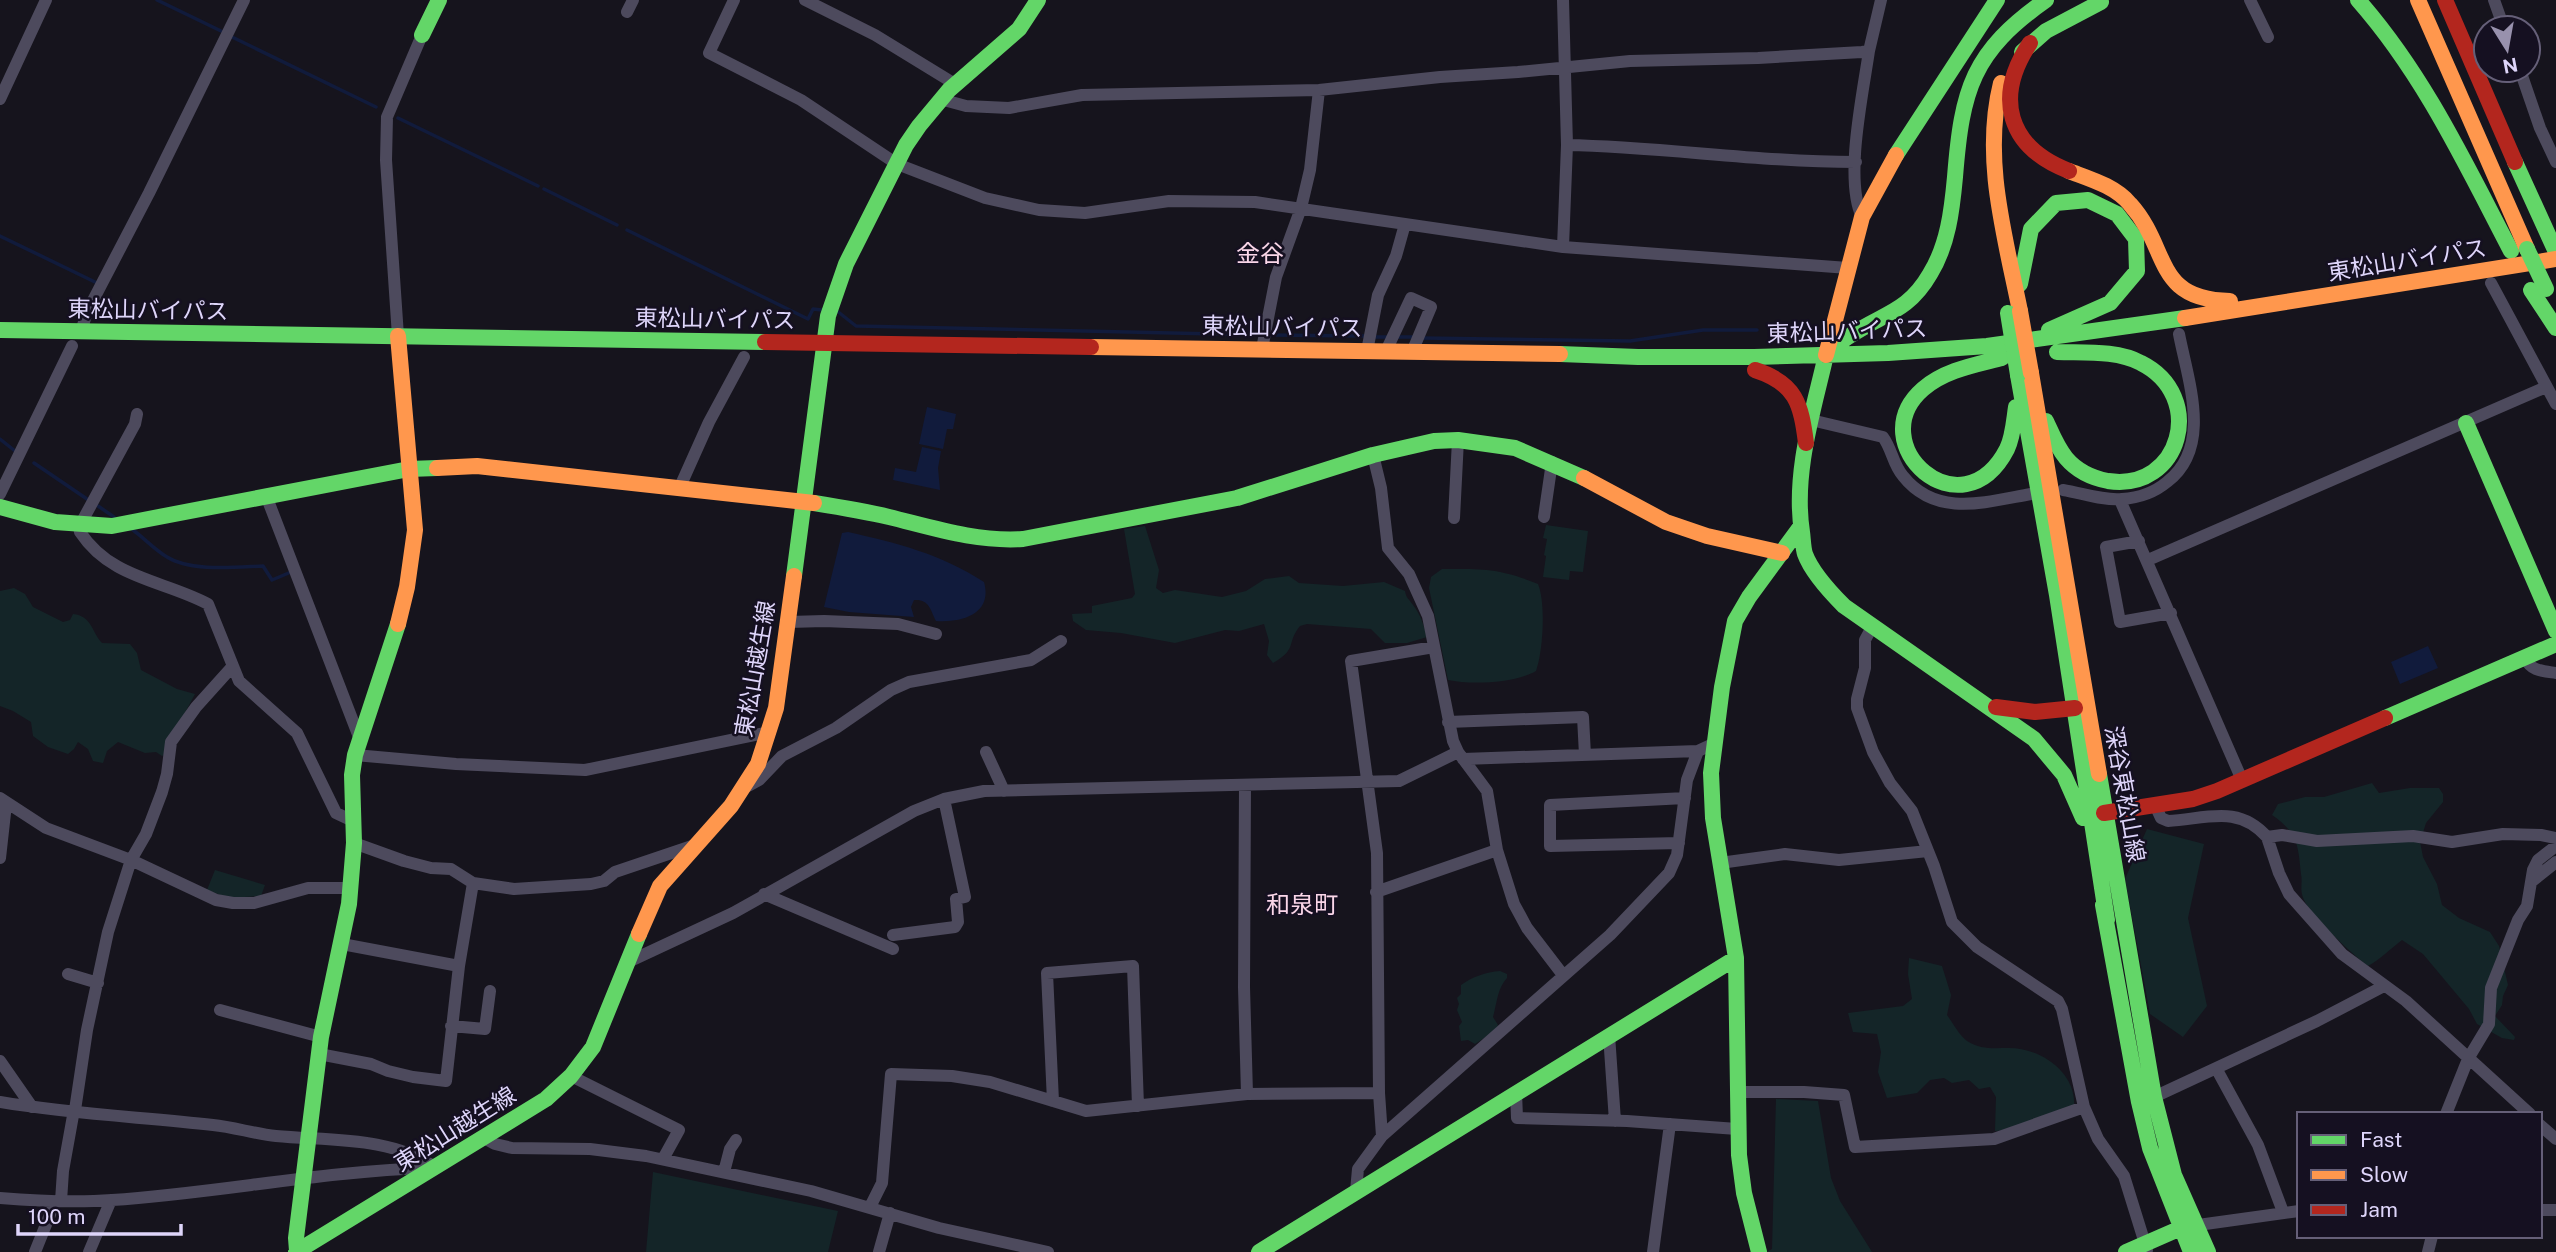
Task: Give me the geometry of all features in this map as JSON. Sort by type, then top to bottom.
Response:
[{"type":"main road","points":[[422,35],[439,0]]},
{"type":"main road","name":"東松山越生線","points":[[297,1252],[546,1099],[571,1076],[593,1047],[660,887],[745,787],[758,764],[770,732],[789,622],[828,316],[846,264],[919,126],[955,84],[1019,29],[1038,0]]},
{"type":"main road","name":"深谷東松山線","points":[[1997,0],[1895,156],[1862,217],[1806,443],[1800,494],[1805,554],[1815,572],[1844,606],[2034,739],[2065,773],[2076,794],[2084,820],[2107,920],[2139,1102],[2150,1148],[2188,1227],[2208,1252]]},
{"type":"main road","points":[[2358,0],[2397,46],[2511,251],[2539,290],[2556,308]]},
{"type":"main road","points":[[2418,0],[2527,249],[2539,290],[2556,328]]},
{"type":"main road","points":[[2445,0],[2555,252]]},
{"type":"main road","points":[[2450,0],[2487,101]]},
{"type":"main road","points":[[2102,2],[2064,20],[2031,43],[2013,61],[1997,94],[1993,115],[1994,161],[2014,312],[2107,920]]},
{"type":"main road","points":[[2014,312],[1982,166],[1983,96],[2000,51],[2012,32],[2040,3]]},
{"type":"main road","points":[[1825,362],[1857,330],[1904,306],[1933,271],[1949,228],[1961,122],[1973,76],[1997,38],[2015,20],[2040,3]]},
{"type":"main road","points":[[2031,43],[2014,70],[2008,97],[2015,128],[2024,143],[2036,155],[2114,191],[2128,201],[2146,226],[2167,273],[2188,293],[2202,300],[2218,303],[2276,295],[2302,300]]},
{"type":"main road","points":[[1987,346],[2068,324],[2105,308],[2120,298],[2136,272],[2138,256],[2131,227],[2108,205],[2093,200],[2076,199],[2058,203],[2045,210],[2033,223],[2026,237],[2014,312]]},
{"type":"main road","name":"東松山バイパス","points":[[0,344],[76,339],[398,343],[1755,370],[1987,346],[2302,300],[2555,252]]},
{"type":"main road","name":"東松山バイパス","points":[[398,343],[744,357],[823,350],[1262,349],[1825,362],[2002,358],[2179,334],[2556,273]]},
{"type":"main road","name":"東松山バイパス","points":[[0,330],[76,339]]},
{"type":"main road","points":[[297,1252],[296,1238],[307,1138],[320,1046],[351,888],[354,843],[352,775],[355,755],[412,564],[415,530],[398,343]]},
{"type":"main road","points":[[2024,374],[2055,441],[2064,456],[2082,472],[2105,482],[2122,484],[2153,473],[2166,462],[2175,448],[2181,414],[2176,396],[2167,381],[2155,369],[2139,361],[2057,352]]},
{"type":"main road","points":[[2002,358],[1939,378],[1916,396],[1903,423],[1905,446],[1915,466],[1926,476],[1954,485],[1968,484],[1983,479],[1996,470],[2012,441],[2024,374]]},
{"type":"main road","points":[[1755,370],[1770,373],[1793,393],[1803,415],[1806,443]]},
{"type":"main road","name":"深谷東松山線","points":[[2024,374],[2154,1097],[2188,1227],[2191,1252]]},
{"type":"main road","points":[[2466,423],[2556,631]]},
{"type":"main road","points":[[0,507],[45,521],[79,527],[131,523],[409,469],[487,466],[803,501],[886,516],[953,534],[1005,540],[1237,498],[1373,455],[1434,441],[1458,440],[1515,448],[1574,472],[1666,522],[1707,536],[1782,553]]},
{"type":"main road","points":[[1759,1252],[1744,1193],[1737,1129],[1736,958],[1720,863],[1706,748],[1735,621],[1749,597],[1801,526]]},
{"type":"main road","points":[[2104,813],[2193,799],[2556,644]]},
{"type":"main road","name":"深谷東松山線","points":[[1984,704],[2015,712],[2042,713],[2075,708]]},
{"type":"main road","points":[[1259,1252],[1736,958]]},
{"type":"main road","points":[[2126,1252],[2146,1248],[2188,1227]]},
{"type":"street","points":[[0,99],[46,0]]},
{"type":"street","points":[[0,494],[87,312],[244,0]]},
{"type":"street","points":[[734,0],[709,53],[801,100],[897,164],[985,198],[1049,211],[1085,213],[1169,201],[1255,202],[1563,247],[1848,268]]},
{"type":"street","points":[[805,0],[875,35],[955,84]]},
{"type":"street","points":[[1563,0],[1567,145],[1563,247]]},
{"type":"street","points":[[1862,217],[1856,200],[1858,116],[1881,0]]},
{"type":"street","points":[[2250,0],[2268,37]]},
{"type":"street","points":[[398,343],[386,160],[387,117],[422,35]]},
{"type":"street","points":[[940,99],[966,106],[1009,108],[1082,95],[1121,92],[1319,90],[1630,61],[1758,58],[1869,51]]},
{"type":"street","points":[[2525,84],[2540,128],[2556,162]]},
{"type":"street","points":[[1262,349],[1276,277],[1301,208],[1310,170],[1319,90]]},
{"type":"street","points":[[1567,145],[1646,147],[1803,161],[1856,162]]},
{"type":"street","points":[[1367,351],[1378,295],[1396,256],[1405,224]]},
{"type":"street","points":[[2491,283],[2556,404]]},
{"type":"street","points":[[1386,351],[1410,298],[1431,307],[1412,352]]},
{"type":"street","points":[[2063,491],[2120,500],[2147,493],[2174,477],[2191,450],[2195,418],[2179,334]]},
{"type":"street","points":[[679,489],[709,422],[744,357]]},
{"type":"street","points":[[2148,560],[2546,387]]},
{"type":"street","points":[[137,415],[135,424],[79,527],[85,538],[125,572],[208,604],[232,667],[244,688],[297,733],[332,807],[340,816],[353,821]]},
{"type":"street","points":[[1811,420],[1883,437],[1903,477],[1914,489],[1938,502],[1958,505],[2031,494]]},
{"type":"street","points":[[1454,518],[1458,440]]},
{"type":"street","points":[[1373,455],[1381,488],[1388,548],[1414,582],[1428,616],[1448,722],[1461,756],[1487,791],[1497,850],[1520,916],[1563,975]]},
{"type":"street","points":[[1544,517],[1552,462]]},
{"type":"street","points":[[267,498],[359,737]]},
{"type":"street","points":[[2120,500],[2242,780]]},
{"type":"street","points":[[2139,541],[2106,547],[2120,622],[2171,613]]},
{"type":"street","points":[[789,622],[898,624],[936,634]]},
{"type":"street","points":[[1872,627],[1865,640],[1865,668],[1857,708],[1873,752],[1912,811],[1952,922],[1977,947],[2058,1001],[2084,1107],[2098,1139],[2124,1176],[2146,1248]]},
{"type":"street","points":[[745,787],[759,780],[782,756],[836,728],[891,690],[909,681],[1031,660],[1061,641]]},
{"type":"street","points":[[1382,1136],[1378,1093],[1377,853],[1351,661],[1434,647]]},
{"type":"street","points":[[2525,657],[2528,664],[2538,671],[2556,673]]},
{"type":"street","points":[[35,1252],[58,1202],[87,1030],[108,932],[131,860],[146,834],[162,792],[171,742],[195,707],[232,667]]},
{"type":"street","points":[[1448,722],[1583,717],[1585,755]]},
{"type":"street","points":[[355,755],[456,764],[585,770],[770,732]]},
{"type":"street","points":[[628,962],[733,913],[914,810],[944,799],[984,791],[1404,780],[1461,756],[1585,755],[1706,748]]},
{"type":"street","points":[[1356,1191],[1358,1168],[1382,1136],[1631,915],[1669,873],[1677,855],[1688,780],[1706,748]]},
{"type":"street","points":[[986,752],[1004,791]]},
{"type":"street","points":[[1245,785],[1244,987],[1247,1094]]},
{"type":"street","points":[[1679,843],[1550,846],[1550,805],[1685,798]]},
{"type":"street","points":[[893,935],[955,927],[958,922],[956,899],[965,897],[944,799]]},
{"type":"street","points":[[0,858],[3,801],[46,828],[131,860],[216,900],[233,903],[266,900],[307,888],[351,888]]},
{"type":"street","points":[[2155,805],[2161,818],[2168,821],[2238,816],[2256,824],[2267,837],[2278,873],[2292,898],[2342,954],[2406,1001],[2528,1112]]},
{"type":"street","points":[[2267,837],[2281,835],[2317,841],[2413,836],[2452,842],[2503,834],[2556,838]]},
{"type":"street","points":[[354,843],[422,866],[451,869],[472,883],[513,889],[604,881],[615,872],[695,845]]},
{"type":"street","points":[[2447,1112],[2468,1059],[2489,1024],[2491,988],[2518,920],[2527,906],[2530,882],[2538,860],[2556,846]]},
{"type":"street","points":[[1377,892],[1497,850]]},
{"type":"street","points":[[1720,863],[1785,854],[1839,860],[1928,851]]},
{"type":"street","points":[[2530,882],[2556,862]]},
{"type":"street","points":[[220,1010],[388,1071],[446,1081],[451,1026],[472,883]]},
{"type":"street","points":[[764,894],[893,949]]},
{"type":"street","points":[[342,944],[459,966]]},
{"type":"street","points":[[1054,1101],[1046,973],[1133,966],[1138,1106]]},
{"type":"street","points":[[68,974],[98,983]]},
{"type":"street","points":[[2154,1097],[2317,1021],[2384,986]]},
{"type":"street","points":[[451,1026],[485,1029],[491,991]]},
{"type":"street","points":[[1609,1035],[1615,1121]]},
{"type":"street","points":[[0,1061],[32,1107]]},
{"type":"street","points":[[2216,1068],[2258,1145],[2283,1212]]},
{"type":"street","points":[[870,1207],[882,1183],[891,1074],[952,1076],[990,1082],[1086,1111],[1247,1094],[1378,1093]]},
{"type":"street","points":[[571,1076],[679,1130],[663,1159]]},
{"type":"street","points":[[1516,1092],[1517,1118],[1737,1129]]},
{"type":"street","points":[[1737,1092],[1804,1092],[1844,1096],[1855,1147],[1994,1139],[2084,1107]]},
{"type":"street","points":[[0,1102],[221,1125],[272,1136],[381,1145],[424,1159],[436,1168]]},
{"type":"street","points":[[1653,1252],[1670,1124]]},
{"type":"street","points":[[2542,1127],[2556,1139]]},
{"type":"street","points":[[484,1138],[512,1148],[590,1149],[663,1159],[870,1207],[939,1228],[1032,1251],[1048,1252]]},
{"type":"street","points":[[724,1172],[730,1149],[736,1140]]},
{"type":"street","points":[[0,1198],[58,1202],[111,1200],[303,1178],[436,1168]]},
{"type":"street","points":[[89,1252],[111,1200]]},
{"type":"street","points":[[2188,1227],[2297,1211]]},
{"type":"street","points":[[879,1252],[890,1213]]},
{"type":"shaded area","points":[[1546,525],[1588,531],[1583,572],[1570,571],[1569,580],[1543,577],[1547,539],[1543,538]]},
{"type":"shaded area","points":[[1145,526],[1159,570],[1156,588],[1163,593],[1175,590],[1222,597],[1246,591],[1265,579],[1289,576],[1299,583],[1343,586],[1384,582],[1405,591],[1420,617],[1427,637],[1407,643],[1385,643],[1371,629],[1307,624],[1300,626],[1289,650],[1273,663],[1267,655],[1269,641],[1264,624],[1239,631],[1225,630],[1175,643],[1086,630],[1073,621],[1072,614],[1092,613],[1092,606],[1132,598],[1135,594],[1124,529]]},
{"type":"shaded area","points":[[1442,569],[1491,570],[1538,584],[1543,628],[1536,671],[1493,682],[1448,680],[1429,588],[1431,577]]},
{"type":"shaded area","points":[[14,588],[25,594],[33,607],[63,622],[70,620],[73,614],[84,618],[102,643],[130,644],[137,653],[141,670],[177,689],[195,694],[166,754],[162,756],[156,752],[145,753],[118,742],[107,751],[103,763],[93,761],[88,749],[78,742],[68,754],[48,747],[33,736],[31,722],[0,706],[0,591]]},
{"type":"shaded area","points":[[2372,783],[2379,793],[2410,788],[2439,788],[2443,794],[2443,802],[2426,823],[2420,842],[2423,857],[2437,884],[2442,905],[2459,918],[2490,932],[2499,946],[2508,985],[2502,1005],[2495,1016],[2515,1037],[2514,1040],[2502,1038],[2477,1024],[2469,1009],[2423,954],[2402,940],[2368,966],[2323,925],[2304,900],[2295,840],[2287,828],[2272,815],[2278,804],[2305,797],[2324,797]]},
{"type":"shaded area","points":[[2147,829],[2204,844],[2188,918],[2207,1006],[2183,1037],[2150,1014],[2125,879]]},
{"type":"shaded area","points":[[215,870],[265,885],[261,896],[229,898],[207,890]]},
{"type":"shaded area","points":[[1909,958],[1942,966],[1951,995],[1947,1015],[1964,1038],[1982,1047],[2021,1049],[2044,1058],[2055,1065],[2070,1083],[2074,1107],[2009,1130],[1995,1131],[1996,1097],[1990,1087],[1979,1089],[1969,1080],[1952,1083],[1944,1078],[1930,1080],[1917,1093],[1887,1098],[1878,1072],[1881,1052],[1877,1034],[1853,1032],[1848,1013],[1903,1006],[1912,999],[1908,974]]},
{"type":"shaded area","points":[[1500,971],[1507,974],[1507,978],[1499,991],[1493,1017],[1498,1025],[1494,1032],[1475,1044],[1468,1040],[1461,1041],[1459,1026],[1462,1022],[1457,1010],[1457,998],[1461,994],[1461,985],[1479,975]]},
{"type":"shaded area","points":[[1776,1099],[1818,1101],[1831,1178],[1840,1201],[1872,1252],[1766,1252],[1772,1249]]},
{"type":"shaded area","points":[[653,1172],[838,1211],[828,1252],[646,1252]]},
{"type":"water","points":[[927,407],[956,414],[953,429],[947,429],[943,449],[919,444]]},
{"type":"water","points":[[922,447],[941,451],[938,468],[940,490],[893,480],[895,468],[916,472]]},
{"type":"water","points":[[848,532],[918,551],[968,572],[984,582],[984,602],[980,609],[965,618],[946,621],[936,621],[928,606],[919,600],[914,600],[911,607],[914,617],[849,612],[824,607],[842,533]]},
{"type":"water","points":[[2428,646],[2438,668],[2400,684],[2391,662]]},
{"type":"waterway","points":[[157,0],[221,31]]},
{"type":"waterway","points":[[232,37],[376,107]]},
{"type":"waterway","points":[[398,118],[538,186]]},
{"type":"waterway","points":[[544,189],[617,225]]},
{"type":"waterway","points":[[627,230],[808,319],[813,309],[822,310]]},
{"type":"waterway","points":[[0,236],[97,283]]},
{"type":"waterway","points":[[837,311],[856,326],[1261,335]]},
{"type":"waterway","points":[[1422,338],[1630,341],[1703,330],[1757,330]]},
{"type":"waterway","points":[[1268,335],[1366,336]]},
{"type":"waterway","points":[[1373,337],[1415,337]]},
{"type":"waterway","points":[[0,439],[15,451]]},
{"type":"waterway","points":[[34,463],[87,499]]},
{"type":"waterway","points":[[98,506],[114,517]]},
{"type":"waterway","points":[[133,530],[167,557],[188,565],[214,568],[263,566],[272,580],[291,572]]},
{"type":"traffic: fast","points":[[422,35],[439,0]]},
{"type":"traffic: fast","points":[[794,576],[828,316],[846,264],[906,145],[919,126],[949,90],[1019,29],[1038,0]]},
{"type":"traffic: fast","points":[[1896,155],[1997,0]]},
{"type":"traffic: fast","points":[[1826,355],[1848,337],[1904,304],[1922,287],[1936,263],[1948,227],[1962,120],[1975,75],[2002,37],[2046,0]]},
{"type":"traffic: fast","points":[[2358,0],[2382,29],[2423,89],[2511,251]]},
{"type":"traffic: fast","points":[[2022,52],[2046,31],[2101,2]]},
{"type":"traffic: fast","points":[[2515,162],[2556,252]]},
{"type":"traffic: fast","points":[[2020,284],[2031,229],[2056,203],[2088,200],[2117,214],[2136,239],[2137,271],[2110,303],[2049,330]]},
{"type":"traffic: fast","points":[[2527,249],[2546,289]]},
{"type":"traffic: fast","points":[[2531,290],[2556,328]]},
{"type":"traffic: fast","points":[[2008,313],[2018,375]]},
{"type":"traffic: fast","points":[[1560,354],[1754,357],[1888,353],[1987,346],[2185,318]]},
{"type":"traffic: fast","points":[[0,330],[765,342]]},
{"type":"traffic: fast","points":[[2046,421],[2070,463],[2085,473],[2108,481],[2133,480],[2153,472],[2168,457],[2177,438],[2179,418],[2174,397],[2162,378],[2141,363],[2122,356],[2057,352]]},
{"type":"traffic: fast","points":[[1826,355],[1810,420],[1800,487],[1803,546],[1808,561],[1822,582],[1844,606],[2034,739],[2064,775],[2083,818]]},
{"type":"traffic: fast","points":[[2002,358],[1951,373],[1923,389],[1907,411],[1903,434],[1910,455],[1924,472],[1944,483],[1966,484],[1988,474],[2007,449],[2016,407]]},
{"type":"traffic: fast","points":[[2018,375],[2057,595],[2107,920]]},
{"type":"traffic: fast","points":[[2466,423],[2556,631]]},
{"type":"traffic: fast","points":[[814,503],[972,536],[1023,539],[1237,498],[1373,455],[1434,441],[1458,440],[1515,448],[1584,478]]},
{"type":"traffic: fast","points":[[0,507],[55,522],[112,526],[409,469],[437,468]]},
{"type":"traffic: fast","points":[[1759,1252],[1744,1193],[1739,1155],[1736,958],[1713,818],[1711,773],[1722,687],[1735,621],[1749,597],[1801,526]]},
{"type":"traffic: fast","points":[[297,1251],[296,1238],[321,1037],[349,904],[354,843],[352,775],[355,755],[398,624]]},
{"type":"traffic: fast","points":[[2385,718],[2556,644]]},
{"type":"traffic: fast","points":[[2099,774],[2154,1097],[2174,1175],[2208,1252]]},
{"type":"traffic: fast","points":[[2103,905],[2150,1148],[2191,1252]]},
{"type":"traffic: fast","points":[[296,1252],[546,1099],[571,1076],[593,1047],[639,934]]},
{"type":"traffic: fast","points":[[1259,1252],[1736,958]]},
{"type":"traffic: fast","points":[[2126,1252],[2181,1228]]},
{"type":"traffic: slow","points":[[2418,0],[2527,249]]},
{"type":"traffic: slow","points":[[2001,83],[1994,140],[1995,169],[2002,226],[2020,311]]},
{"type":"traffic: slow","points":[[1826,355],[1862,217],[1896,155]]},
{"type":"traffic: slow","points":[[2069,171],[2117,192],[2130,204],[2143,221],[2166,269],[2188,292],[2205,298],[2230,301]]},
{"type":"traffic: slow","points":[[2185,318],[2556,259]]},
{"type":"traffic: slow","points":[[2020,311],[2031,373]]},
{"type":"traffic: slow","points":[[398,336],[415,530],[407,587],[398,624]]},
{"type":"traffic: slow","points":[[1091,347],[1560,354]]},
{"type":"traffic: slow","points":[[2031,373],[2099,774]]},
{"type":"traffic: slow","points":[[437,468],[477,466],[814,503]]},
{"type":"traffic: slow","points":[[1584,478],[1666,522],[1707,536],[1782,553]]},
{"type":"traffic: slow","points":[[639,934],[660,886],[731,806],[758,764],[776,708],[794,576]]},
{"type":"traffic: jam","points":[[2445,0],[2515,162]]},
{"type":"traffic: jam","points":[[2030,43],[2012,82],[2010,101],[2013,118],[2020,134],[2032,148],[2048,161],[2069,171]]},
{"type":"traffic: jam","points":[[765,342],[1091,347]]},
{"type":"traffic: jam","points":[[1755,370],[1780,381],[1794,397],[1802,417],[1806,443]]},
{"type":"traffic: jam","points":[[1996,707],[2035,712],[2075,708]]},
{"type":"traffic: jam","points":[[2104,813],[2193,799],[2217,791],[2385,718]]},
{"type":"district","name":"金谷","points":[[1260,254]]},
{"type":"district","name":"和泉町","points":[[1302,905]]}]
